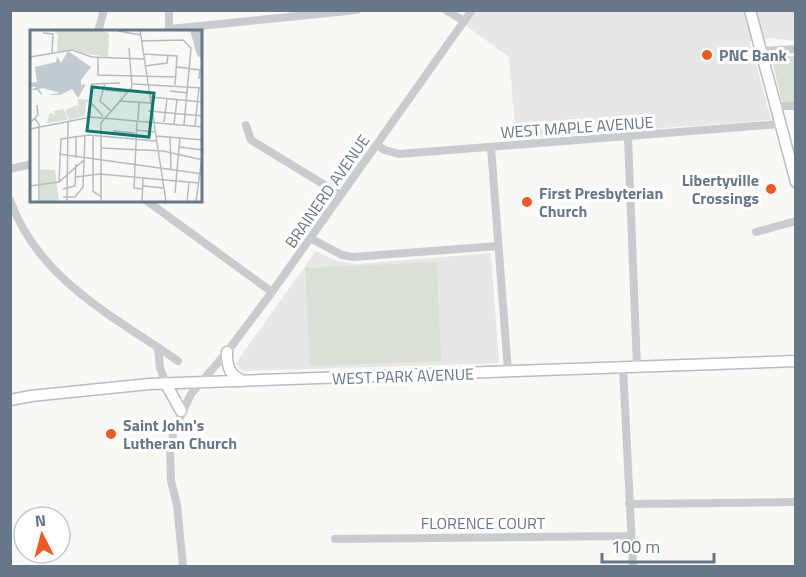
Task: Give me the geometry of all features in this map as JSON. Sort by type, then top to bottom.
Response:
[{"type":"main road","points":[[750,10],[795,182]]},
{"type":"main road","points":[[227,352],[228,370],[243,382]]},
{"type":"main road","name":"WEST PARK AVENUE","points":[[10,400],[150,384],[795,361]]},
{"type":"main road","points":[[166,384],[182,411]]},
{"type":"street","points":[[99,30],[104,10]]},
{"type":"street","points":[[169,10],[170,30]]},
{"type":"street","points":[[179,30],[357,10]]},
{"type":"street","points":[[446,10],[464,21]]},
{"type":"street","name":"BRAINERD AVENUE","points":[[183,567],[177,505],[171,481],[170,450],[174,430],[182,411],[192,392],[227,352],[272,292],[472,10]]},
{"type":"street","points":[[761,51],[795,49]]},
{"type":"street","points":[[776,106],[795,106]]},
{"type":"street","name":"WEST MAPLE AVENUE","points":[[377,145],[399,154],[780,124]]},
{"type":"street","points":[[246,125],[251,140],[341,195]]},
{"type":"street","points":[[628,137],[637,367]]},
{"type":"street","points":[[490,147],[508,372]]},
{"type":"street","points":[[10,169],[30,164]]},
{"type":"street","points":[[10,200],[31,243],[63,280],[178,361]]},
{"type":"street","points":[[148,202],[272,292]]},
{"type":"street","points":[[756,232],[795,221]]},
{"type":"street","points":[[310,238],[342,255],[359,257],[498,246]]},
{"type":"street","points":[[158,347],[160,368],[166,384]]},
{"type":"street","points":[[623,367],[633,567]]},
{"type":"street","points":[[150,384],[160,368]]},
{"type":"street","points":[[629,504],[795,502]]},
{"type":"street","name":"FLORENCE COURT","points":[[335,539],[631,536]]},
{"type":"shaded area","points":[[476,10],[795,10],[796,41],[770,38],[750,41],[771,120],[516,139],[509,57],[465,25]]},
{"type":"shaded area","points":[[771,56],[795,56],[795,102],[782,102]]},
{"type":"shaded area","points":[[316,251],[337,261],[357,264],[491,253],[499,363],[242,371],[236,363]]},
{"type":"shaded area","points":[[437,262],[441,361],[310,366],[305,268]]},
{"type":"place","name":"PNC Bank","points":[[707,55]]},
{"type":"place","name":"Libertyville Crossings","points":[[771,189]]},
{"type":"place","name":"First Presbyterian Church","points":[[527,202]]},
{"type":"place","name":"Saint John's Lutheran Church","points":[[111,434]]}]
